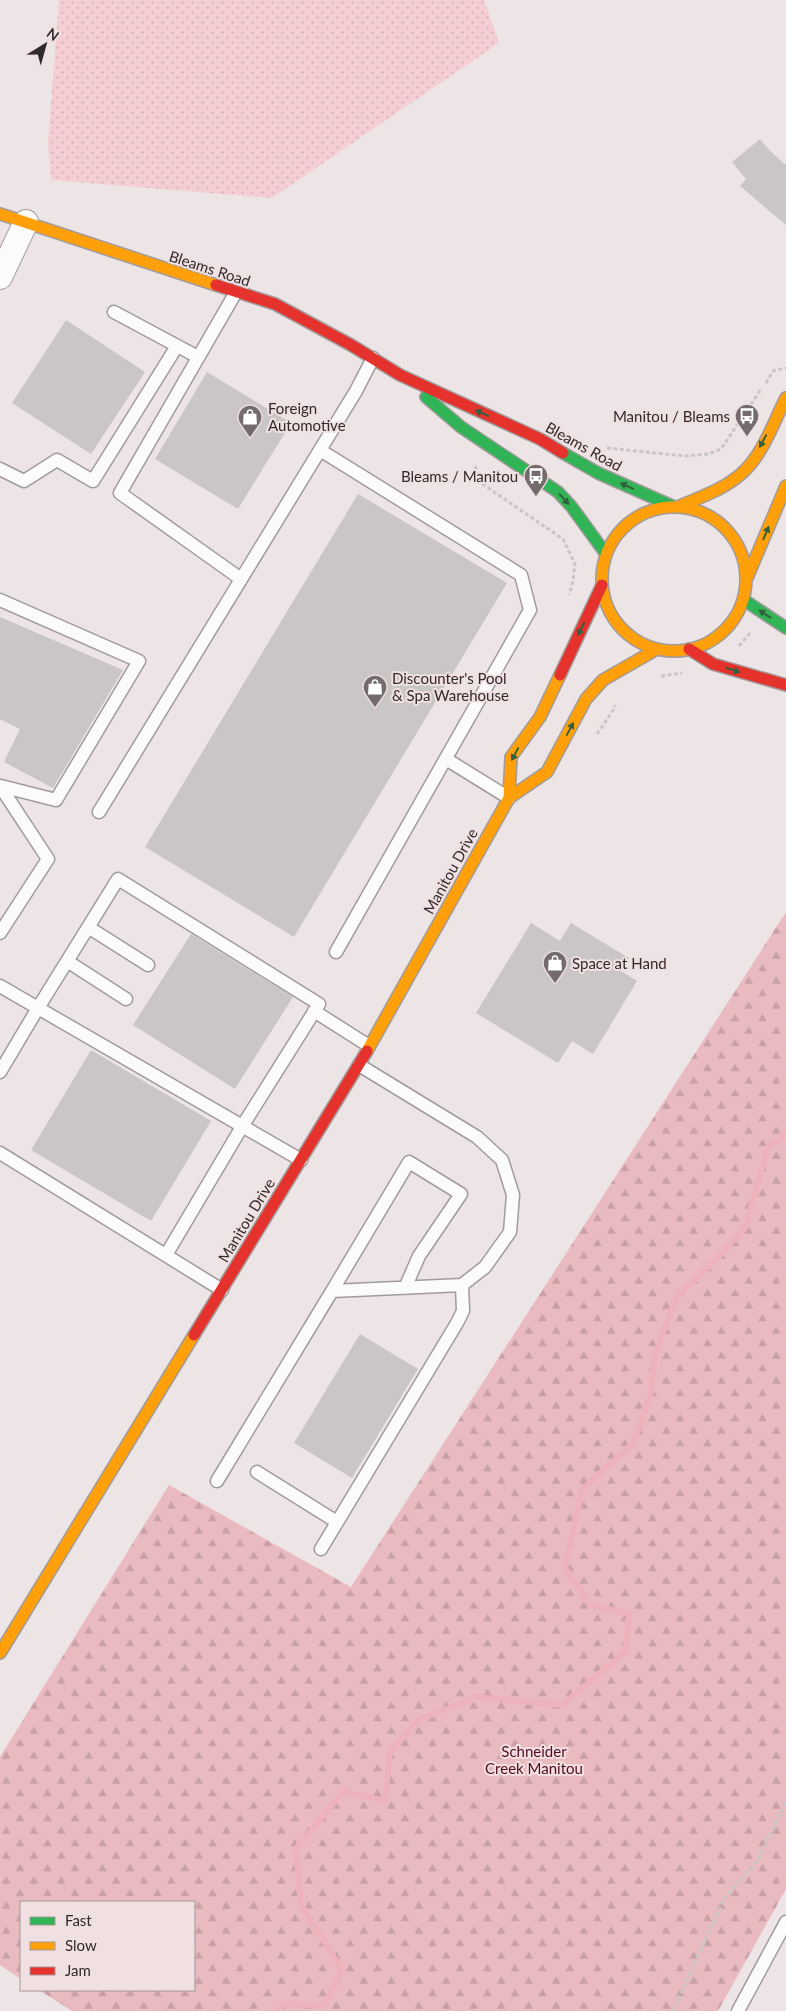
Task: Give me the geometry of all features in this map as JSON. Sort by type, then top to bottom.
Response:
[{"type":"main road","name":"Bleams Road","points":[[0,214],[275,304],[400,375],[540,439],[598,473],[676,506]]},
{"type":"main road","name":"Bleams Road","points":[[400,375],[461,427],[558,492],[571,506],[606,554]]},
{"type":"main road","points":[[786,398],[756,453],[742,473],[710,494],[676,506],[644,513],[632,520],[612,541],[603,564],[602,585],[609,610],[624,631],[634,639],[657,649],[668,651],[689,649],[707,643],[723,632],[735,617],[744,600],[747,578],[786,486]]},
{"type":"main road","points":[[676,506],[706,513],[727,530],[742,552],[747,578]]},
{"type":"main road","name":"Manitou Drive","points":[[0,1653],[370,1046],[508,798],[511,757],[540,717],[602,585]]},
{"type":"main road","points":[[744,600],[786,628]]},
{"type":"main road","name":"Manitou Drive","points":[[508,798],[547,772],[586,699],[603,680],[657,649]]},
{"type":"main road","points":[[689,649],[713,664],[786,685]]},
{"type":"street","points":[[0,277],[26,222]]},
{"type":"lane","points":[[236,292],[120,493],[241,579]]},
{"type":"lane","points":[[114,312],[198,357]]},
{"type":"lane","points":[[0,469],[24,481],[57,460],[93,481],[177,346]]},
{"type":"lane","points":[[98,812],[320,450],[373,358]]},
{"type":"lane","points":[[320,450],[521,575],[530,610],[336,952]]},
{"type":"lane","points":[[0,600],[139,661],[56,800],[1,786]]},
{"type":"lane","points":[[446,759],[508,798]]},
{"type":"lane","points":[[0,933],[48,859],[1,786]]},
{"type":"lane","points":[[0,1072],[118,878],[319,1004],[243,1125],[166,1256]]},
{"type":"lane","points":[[88,928],[148,965]]},
{"type":"lane","points":[[67,961],[126,998]]},
{"type":"lane","points":[[0,986],[301,1160]]},
{"type":"lane","points":[[314,1011],[370,1046]]},
{"type":"lane","points":[[332,1291],[462,1285],[485,1267],[510,1232],[513,1195],[502,1160],[477,1137],[359,1064]]},
{"type":"lane","points":[[0,1154],[222,1290]]},
{"type":"lane","points":[[217,1481],[409,1162],[461,1194],[419,1256],[405,1288]]},
{"type":"lane","points":[[321,1550],[458,1324],[463,1311],[462,1285]]},
{"type":"lane","points":[[258,1472],[338,1522]]},
{"type":"lane","points":[[738,2011],[786,1922]]},
{"type":"path","points":[[600,444],[609,449],[685,456],[708,454],[721,449],[773,371],[786,368]]},
{"type":"path","points":[[481,483],[563,539],[575,564],[574,581],[568,598]]},
{"type":"path","points":[[673,2011],[724,1899],[757,1861],[786,1802]]},
{"type":"shaded area","points":[[59,0],[484,0],[499,43],[272,198],[51,180],[48,143]]},
{"type":"green space","name":"Schneider Creek Manitou","points":[[786,912],[786,1889],[718,2011],[72,2011],[41,1991],[195,1991],[195,1901],[20,1901],[20,1978],[0,1965],[0,1757],[169,1485],[351,1587]]},
{"type":"building","points":[[760,139],[786,165],[786,225],[740,186],[746,179],[732,162]]},
{"type":"building","points":[[66,320],[145,372],[91,454],[12,403]]},
{"type":"building","points":[[207,372],[291,423],[238,509],[155,459]]},
{"type":"building","points":[[358,494],[507,583],[294,937],[145,847]]},
{"type":"building","points":[[0,617],[123,670],[53,788],[4,762],[20,729],[0,719]]},
{"type":"building","points":[[531,923],[560,941],[571,923],[629,958],[621,971],[637,981],[593,1054],[572,1041],[558,1063],[476,1013]]},
{"type":"building","points":[[191,934],[293,997],[235,1089],[133,1025]]},
{"type":"building","points":[[91,1050],[211,1121],[151,1221],[31,1150]]},
{"type":"building","points":[[360,1334],[418,1369],[352,1478],[294,1443]]},
{"type":"waterway","points":[[278,2011],[282,2004],[324,2006],[342,1970],[301,1905],[296,1849],[343,1792],[385,1801],[390,1752],[419,1720],[476,1697],[562,1705],[625,1652],[629,1614],[590,1605],[565,1568],[582,1490],[633,1443],[650,1396],[655,1355],[677,1296],[745,1228],[768,1147],[786,1135]]},
{"type":"traffic: fast","points":[[426,397],[461,427],[558,492],[571,506],[606,554]]},
{"type":"traffic: fast","points":[[563,453],[598,473],[672,506]]},
{"type":"traffic: fast","points":[[744,600],[786,628]]},
{"type":"traffic: slow","points":[[0,214],[216,285]]},
{"type":"traffic: slow","points":[[680,506],[727,484],[749,466],[767,438],[786,398]]},
{"type":"traffic: slow","points":[[747,578],[786,486]]},
{"type":"traffic: slow","points":[[674,507],[702,512],[725,528],[741,551],[746,579],[741,607],[725,630],[702,646],[674,651],[646,646],[623,630],[607,607],[602,579],[607,551],[623,528],[646,512],[674,507]]},
{"type":"traffic: slow","points":[[509,798],[547,772],[586,699],[603,680],[657,649]]},
{"type":"traffic: slow","points":[[367,1051],[509,798],[511,757],[540,717],[560,675]]},
{"type":"traffic: slow","points":[[0,1653],[194,1335]]},
{"type":"traffic: jam","points":[[216,285],[275,304],[351,345],[400,375],[540,439],[563,453]]},
{"type":"traffic: jam","points":[[560,675],[602,585]]},
{"type":"traffic: jam","points":[[689,649],[713,664],[786,685]]},
{"type":"traffic: jam","points":[[194,1335],[367,1051]]},
{"type":"place","name":"Manitou / Bleams","points":[[747,437]]},
{"type":"place","name":"Foreign Automotive","points":[[250,438]]},
{"type":"place","name":"Bleams / Manitou","points":[[536,497]]},
{"type":"place","name":"Discounter's Pool & Spa Warehouse","points":[[375,708]]},
{"type":"place","name":"Space at Hand","points":[[555,984]]}]
